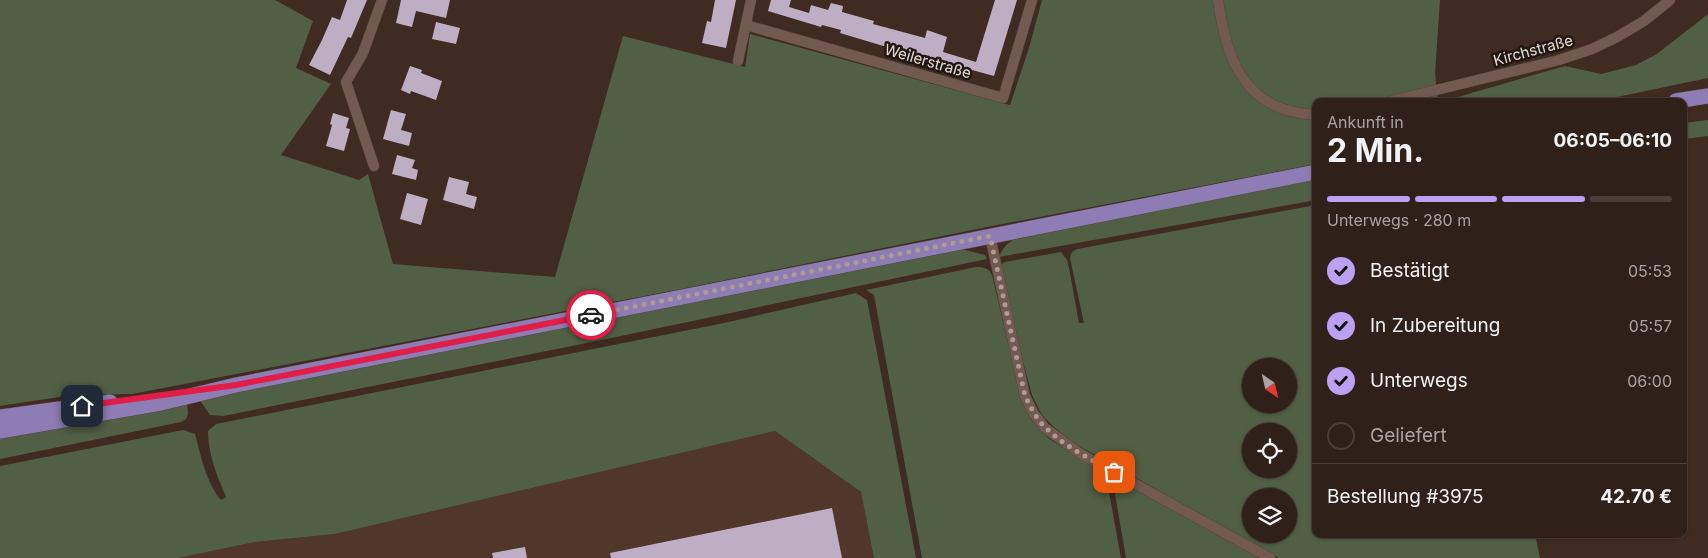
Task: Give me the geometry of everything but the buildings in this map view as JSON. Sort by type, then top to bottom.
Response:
[{"type":"main road","points":[[1687,99],[1708,96]]},
{"type":"main road","points":[[0,430],[1312,173]]},
{"type":"main road","points":[[0,417],[159,399]]},
{"type":"street","points":[[374,166],[346,82],[362,53],[382,0]]},
{"type":"street","points":[[738,61],[751,0]]},
{"type":"street","name":"Weilerstraße","points":[[746,25],[1003,98],[1032,0]]},
{"type":"street","points":[[1218,0],[1221,24],[1227,46],[1236,68],[1246,82],[1272,104],[1290,111],[1312,115]]},
{"type":"street","name":"Kirchstraße","points":[[1403,98],[1559,60],[1592,49],[1644,21],[1670,0]]},
{"type":"street","points":[[990,236],[1025,396],[1034,414],[1045,428],[1080,454],[1270,558]]},
{"type":"shaded area","points":[[775,431],[861,492],[874,558],[178,558],[255,542],[335,534]]},
{"type":"green space","points":[[0,0],[275,0],[313,21],[296,68],[331,84],[281,155],[359,180],[368,174],[393,264],[555,277],[623,36],[745,67],[750,34],[1010,105],[1029,48],[1042,0],[1440,0],[1435,73],[1438,98],[1312,98],[1312,165],[982,228],[676,290],[132,394],[73,395],[0,406]]},
{"type":"green space","points":[[1708,14],[1708,78],[1612,98],[1454,98],[1565,66],[1601,74],[1636,65],[1657,54]]},
{"type":"green space","points":[[1708,120],[1708,136],[1687,139],[1687,123]]},
{"type":"green space","points":[[1312,180],[1312,201],[999,257],[1002,250],[1012,240],[1019,237]]},
{"type":"green space","points":[[1312,206],[1312,538],[1536,538],[1540,558],[1279,558],[1252,543],[1297,543],[1297,488],[1242,488],[1242,537],[1074,443],[1042,415],[1032,395],[1000,265],[1005,262],[1061,252],[1067,260],[1079,323],[1084,323],[1070,258],[1072,252],[1077,249]]},
{"type":"green space","points":[[961,249],[985,255],[987,259],[597,341],[223,416],[210,415],[201,402],[200,397]]},
{"type":"green space","points":[[976,267],[986,268],[992,275],[1019,389],[1033,420],[1048,438],[1084,461],[1261,558],[1126,558],[1113,482],[1107,481],[1121,558],[922,558],[874,295],[866,290]]},
{"type":"green space","points":[[856,293],[867,300],[916,558],[874,558],[861,492],[775,431],[335,534],[255,542],[178,558],[0,558],[0,466],[183,430],[195,434],[211,485],[221,500],[226,497],[219,481],[208,440],[208,431],[216,424],[724,323]]},
{"type":"green space","points":[[187,402],[188,414],[186,419],[181,422],[0,459],[0,436]]},
{"type":"way so far","points":[[591,315],[990,236],[1025,396],[1034,414],[1045,428],[1057,438],[1080,454],[1114,472]]},
{"type":"route","points":[[82,406],[236,385],[591,315]]}]
